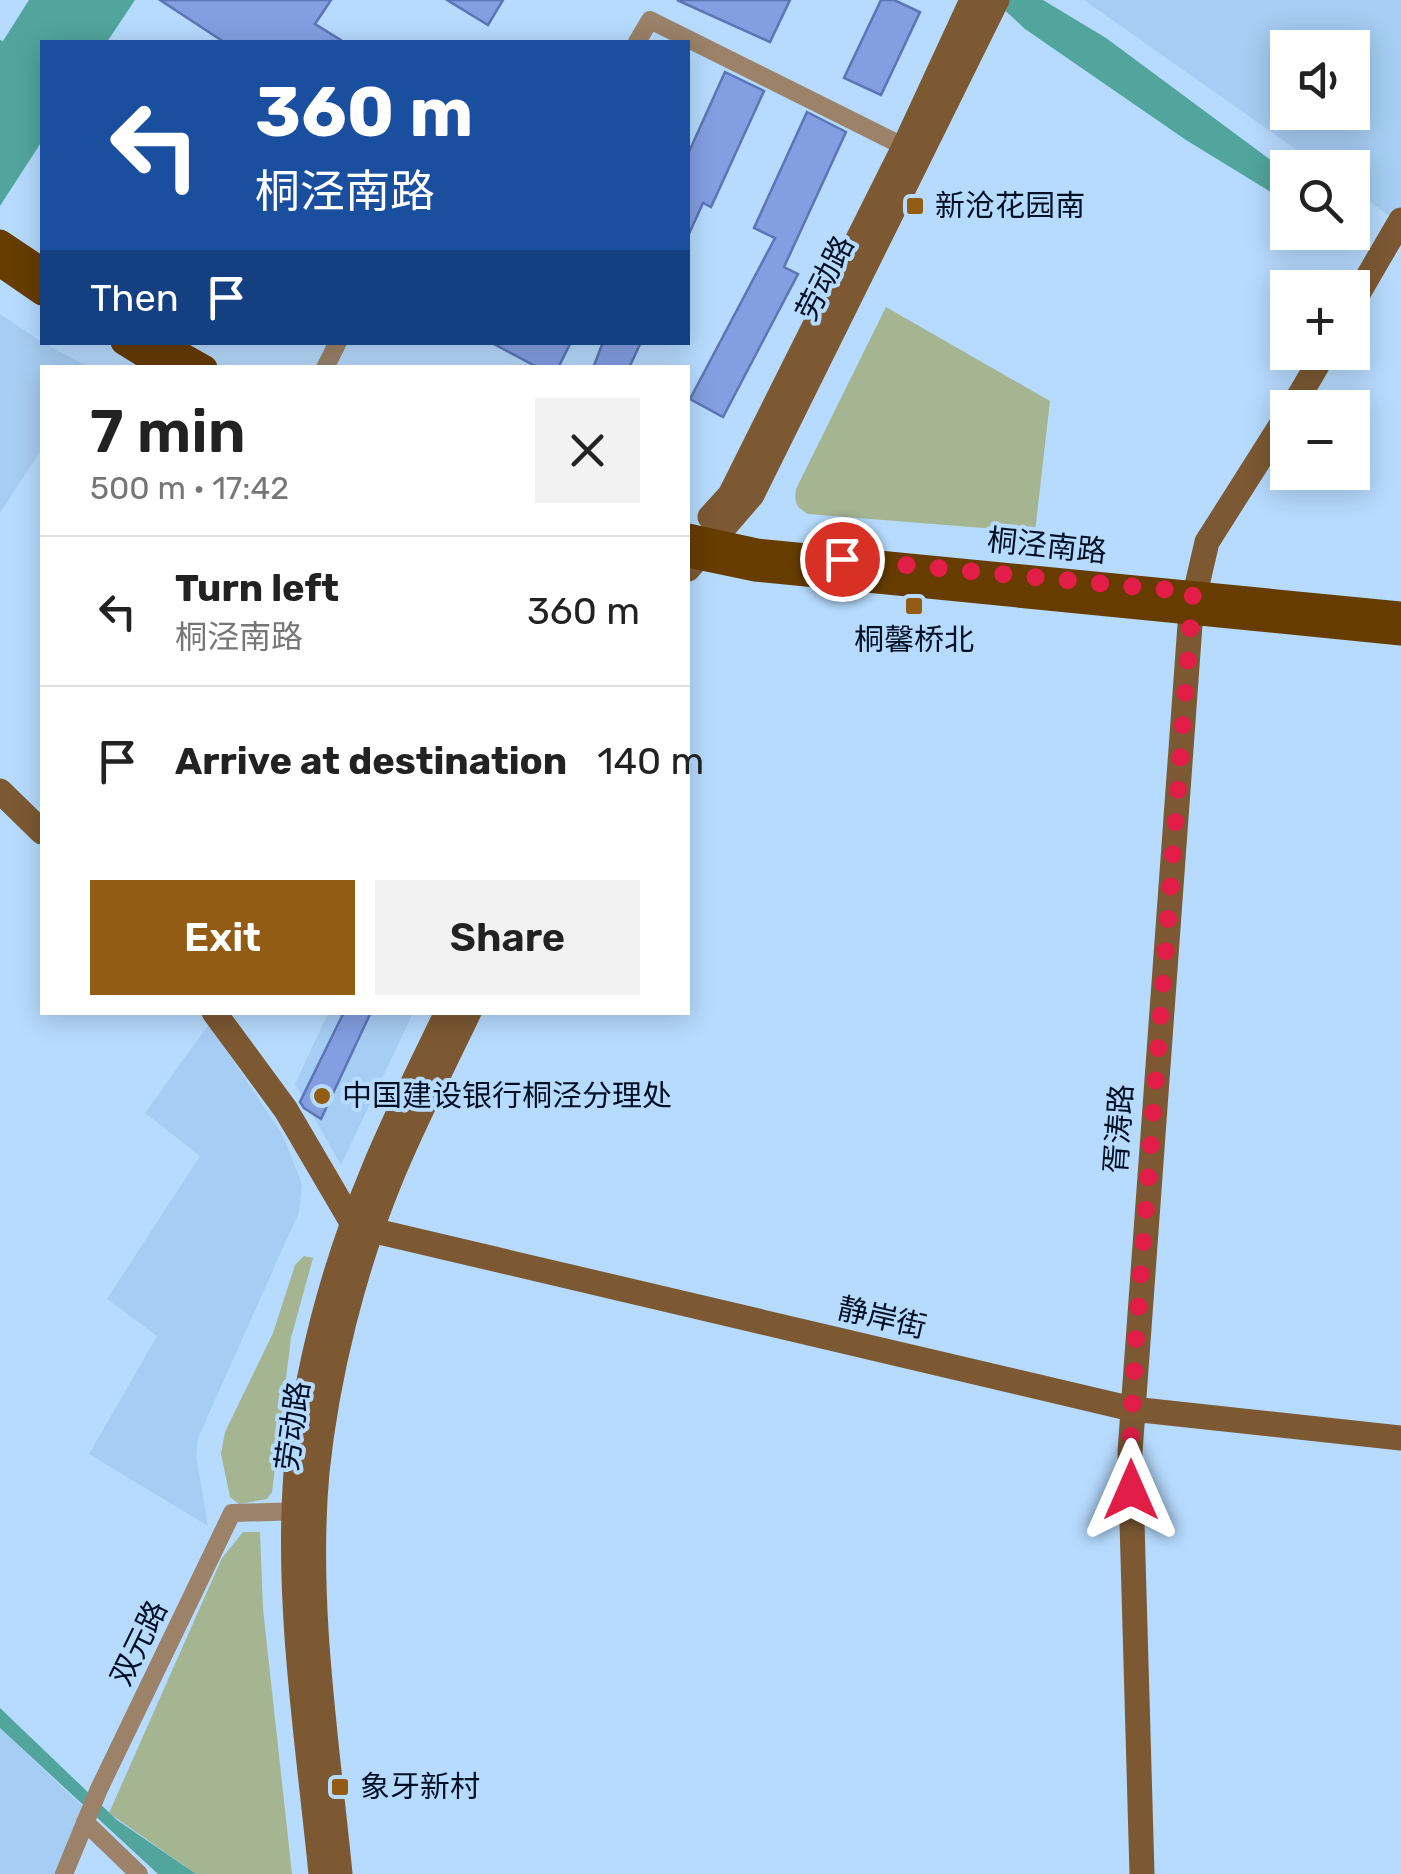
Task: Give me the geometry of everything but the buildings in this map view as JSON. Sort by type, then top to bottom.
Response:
[{"type":"main road","points":[[0,242],[40,290]]},
{"type":"main road","points":[[127,345],[160,365]]},
{"type":"main road","points":[[164,345],[200,365]]},
{"type":"main road","name":"桐泾南路","points":[[693,548],[755,569],[1401,614]]},
{"type":"main road","name":"桐泾南路","points":[[1192,602],[1401,633]]},
{"type":"street","name":"劳动路","points":[[693,548],[752,495],[913,151],[988,1]]},
{"type":"street","points":[[638,40],[650,20],[913,151]]},
{"type":"street","points":[[1370,273],[1401,220]]},
{"type":"street","name":"胥涛路","points":[[1142,1874],[1130,1452],[1192,602],[1207,542],[1270,442]]},
{"type":"street","points":[[0,791],[40,830]]},
{"type":"street","points":[[216,1015],[286,1110],[363,1229]]},
{"type":"street","name":"劳动路","points":[[363,1229],[375,1166],[446,1015]]},
{"type":"street","name":"劳动路","points":[[340,1874],[305,1510],[296,1473],[307,1398],[324,1324],[363,1229],[468,1015]]},
{"type":"street","name":"静岸街","points":[[363,1229],[1132,1410],[1401,1438]]},
{"type":"street","name":"劳动路","points":[[305,1510],[296,1626],[321,1874]]},
{"type":"street","name":"双元路","points":[[64,1874],[99,1789],[232,1513],[305,1510]]},
{"type":"street","points":[[87,1819],[139,1874]]},
{"type":"shaded area","points":[[29,0],[135,0],[108,40],[40,40],[40,144],[0,206],[0,40],[3,41]]},
{"type":"shaded area","points":[[994,0],[1043,0],[1106,38],[1270,159],[1270,192],[1186,140],[1025,29]]},
{"type":"shaded area","points":[[1084,0],[1401,0],[1401,224],[1370,202],[1370,150],[1297,150]]},
{"type":"shaded area","points":[[886,307],[1050,401],[1035,532],[808,514],[798,506],[796,489]]},
{"type":"shaded area","points":[[0,314],[40,341],[40,345],[48,345],[85,365],[40,365],[40,452],[0,513]]},
{"type":"shaded area","points":[[327,1015],[412,1015],[341,1165],[295,1084]]},
{"type":"shaded area","points":[[209,1024],[283,1136],[302,1184],[299,1212],[198,1438],[196,1455],[208,1526],[89,1454],[157,1336],[107,1299],[200,1156],[145,1113]]},
{"type":"shaded area","points":[[304,1256],[313,1258],[291,1338],[272,1492],[267,1499],[239,1504],[230,1497],[221,1454],[225,1432],[273,1333],[295,1265]]},
{"type":"shaded area","points":[[243,1532],[260,1532],[263,1609],[292,1874],[196,1874],[109,1813],[222,1558]]},
{"type":"shaded area","points":[[0,1708],[117,1820],[196,1874],[158,1874],[0,1728]]},
{"type":"shaded area","points":[[0,1728],[84,1808],[55,1874],[0,1874]]},
{"type":"place","name":"新沧花园南","points":[[915,206]]},
{"type":"place","name":"桐馨桥北","points":[[914,606]]},
{"type":"place","name":"中国建设银行桐泾分理处","points":[[322,1096]]},
{"type":"place","name":"象牙新村","points":[[340,1787]]},
{"type":"route","points":[[842,559],[1193,592],[1136,1338],[1131,1490]]}]
